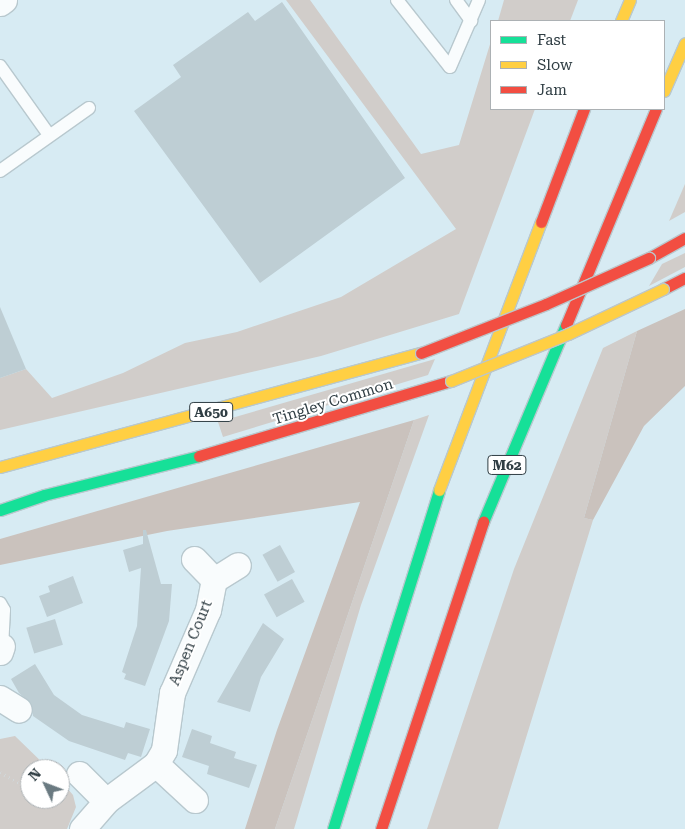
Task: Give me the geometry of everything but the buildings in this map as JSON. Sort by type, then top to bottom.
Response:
[{"type":"main road","points":[[621,20],[630,0]]},
{"type":"main road","points":[[665,89],[685,43]]},
{"type":"main road","points":[[665,98],[685,65]]},
{"type":"main road","points":[[333,829],[424,526],[584,110]]},
{"type":"main road","name":"M62","points":[[381,829],[480,529],[648,126],[656,110]]},
{"type":"main road","name":"Tingley Common","points":[[0,467],[421,353],[546,304],[649,258],[685,238]]},
{"type":"main road","name":"Tingley Common","points":[[0,510],[44,495],[229,449],[451,381],[568,334],[685,278]]},
{"type":"main road","points":[[0,498],[44,495]]},
{"type":"street","points":[[0,3],[4,0]]},
{"type":"street","points":[[0,452],[34,458]]},
{"type":"street","name":"Aspen Court","points":[[194,559],[214,580]]},
{"type":"street","name":"Aspen Court","points":[[156,764],[164,750],[172,693],[208,610],[214,580],[238,565]]},
{"type":"street","points":[[82,829],[106,801],[156,764],[195,800]]},
{"type":"street","points":[[79,774],[106,801]]},
{"type":"lane","points":[[397,0],[450,68],[479,0]]},
{"type":"lane","points":[[456,0],[471,21]]},
{"type":"lane","points":[[0,66],[49,135]]},
{"type":"lane","points":[[0,171],[88,108]]},
{"type":"lane","points":[[0,603],[4,610],[1,649]]},
{"type":"path","points":[[0,772],[20,783]]},
{"type":"shaded area","points":[[286,0],[310,0],[421,154],[459,145],[490,44],[490,110],[535,110],[459,314],[321,356],[0,430],[0,378],[26,369],[52,398],[123,373],[185,343],[237,332],[341,297],[456,229]]},
{"type":"shaded area","points":[[504,0],[578,0],[570,20],[498,20]]},
{"type":"shaded area","points":[[685,184],[685,212],[669,221]]},
{"type":"shaded area","points":[[685,253],[685,267],[649,286],[662,264]]},
{"type":"shaded area","points":[[685,309],[685,386],[644,426],[593,520],[584,518],[637,331]]},
{"type":"shaded area","points":[[637,331],[584,518],[593,520],[498,829],[427,829],[514,569],[603,348]]},
{"type":"shaded area","points":[[435,359],[428,375],[223,437],[218,422]]},
{"type":"shaded area","points":[[429,415],[361,605],[294,829],[275,829],[414,420]]},
{"type":"shaded area","points":[[414,420],[275,829],[245,829],[277,730],[360,502],[167,531],[0,565],[0,539]]},
{"type":"shaded area","points":[[15,736],[39,759],[20,759],[20,809],[70,809],[70,792],[73,795],[76,807],[67,829],[0,829],[0,739]]},
{"type":"traffic: fast","points":[[483,522],[566,325]]},
{"type":"traffic: fast","points":[[0,510],[44,495],[199,456]]},
{"type":"traffic: fast","points":[[333,829],[439,490]]},
{"type":"traffic: slow","points":[[621,20],[630,0]]},
{"type":"traffic: slow","points":[[665,89],[685,43]]},
{"type":"traffic: slow","points":[[439,490],[541,222]]},
{"type":"traffic: slow","points":[[451,381],[568,334],[663,289]]},
{"type":"traffic: slow","points":[[0,467],[421,353]]},
{"type":"traffic: jam","points":[[541,222],[584,110]]},
{"type":"traffic: jam","points":[[566,325],[656,110]]},
{"type":"traffic: jam","points":[[649,258],[685,238]]},
{"type":"traffic: jam","points":[[421,353],[546,304],[649,258]]},
{"type":"traffic: jam","points":[[663,289],[685,278]]},
{"type":"traffic: jam","points":[[199,456],[451,381]]},
{"type":"traffic: jam","points":[[381,829],[483,522]]}]
